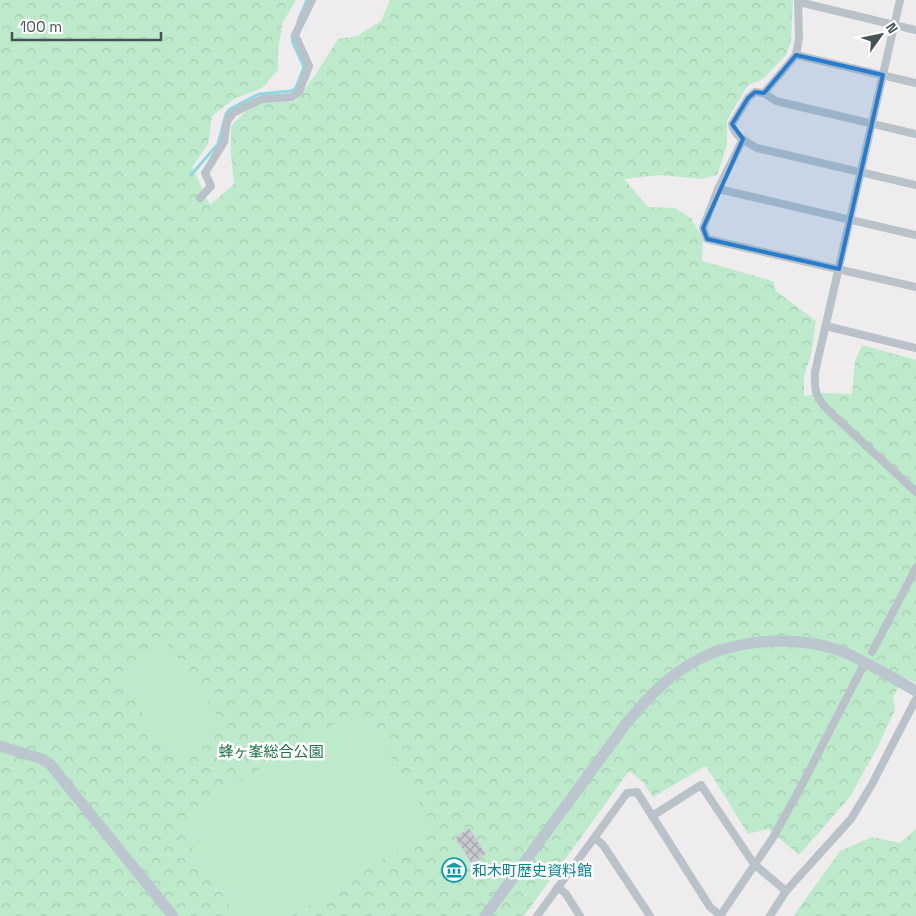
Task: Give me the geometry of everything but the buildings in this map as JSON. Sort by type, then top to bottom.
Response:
[{"type":"street","points":[[200,198],[211,186],[205,173],[224,142],[227,121],[233,113],[262,99],[292,97],[299,92],[309,66],[296,35],[312,0]]},
{"type":"street","points":[[900,0],[826,326],[814,387],[818,400],[916,492]]},
{"type":"street","points":[[764,93],[796,55],[799,38],[798,1],[916,30]]},
{"type":"street","points":[[796,55],[916,83]]},
{"type":"street","points":[[916,134],[776,101],[764,93],[755,92],[748,98],[732,124],[733,130],[757,148],[916,185]]},
{"type":"street","points":[[743,139],[718,189],[703,228],[707,239],[916,286]]},
{"type":"street","points":[[718,189],[916,235]]},
{"type":"street","points":[[826,326],[916,348]]},
{"type":"street","points":[[872,652],[916,568]]},
{"type":"street","points":[[485,916],[625,725],[650,696],[684,669],[711,654],[761,642],[784,641],[816,645],[845,653],[916,691]]},
{"type":"street","points":[[537,916],[627,793],[637,792],[710,907],[720,916],[774,836],[861,670]]},
{"type":"street","points":[[770,916],[786,891],[851,819],[872,786],[916,699]]},
{"type":"street","points":[[0,746],[42,759],[50,764],[173,916]]},
{"type":"street","points":[[652,816],[701,785],[754,864],[786,891]]},
{"type":"street","points":[[595,838],[603,845],[650,916]]},
{"type":"street","points":[[558,887],[566,894],[580,916]]},
{"type":"highlighted area","points":[[796,55],[883,75],[839,269],[707,239],[703,228],[743,139],[732,124],[748,98],[755,92],[764,93]]},
{"type":"green space","name":"蜂ヶ峯総合公園","points":[[0,0],[296,0],[283,22],[278,50],[278,70],[262,88],[234,99],[212,116],[208,144],[192,167],[210,205],[234,184],[231,126],[245,112],[260,103],[296,101],[338,39],[357,36],[381,21],[390,0],[793,0],[791,42],[786,55],[763,79],[748,85],[727,120],[727,145],[717,175],[701,179],[660,175],[624,179],[648,207],[675,208],[691,218],[703,239],[702,261],[773,281],[776,291],[816,321],[811,355],[804,376],[804,396],[822,393],[852,394],[855,361],[862,345],[916,360],[916,683],[904,677],[893,697],[895,710],[850,797],[799,855],[768,829],[748,834],[706,766],[653,797],[643,782],[629,771],[524,916],[0,916]]},
{"type":"green space","points":[[166,641],[226,728],[177,762],[116,676]]},
{"type":"green space","points":[[360,707],[434,827],[292,916],[236,916],[177,822]]},
{"type":"green space","points":[[916,829],[916,916],[795,916],[840,851],[872,837],[900,843]]},
{"type":"waterway","points":[[298,21],[307,0]]},
{"type":"waterway","points":[[191,175],[218,144],[226,114],[230,109],[259,94],[291,91],[296,88],[304,67],[293,43],[292,36]]},
{"type":"place","name":"和木町歴史資料館","points":[[454,870]]}]
